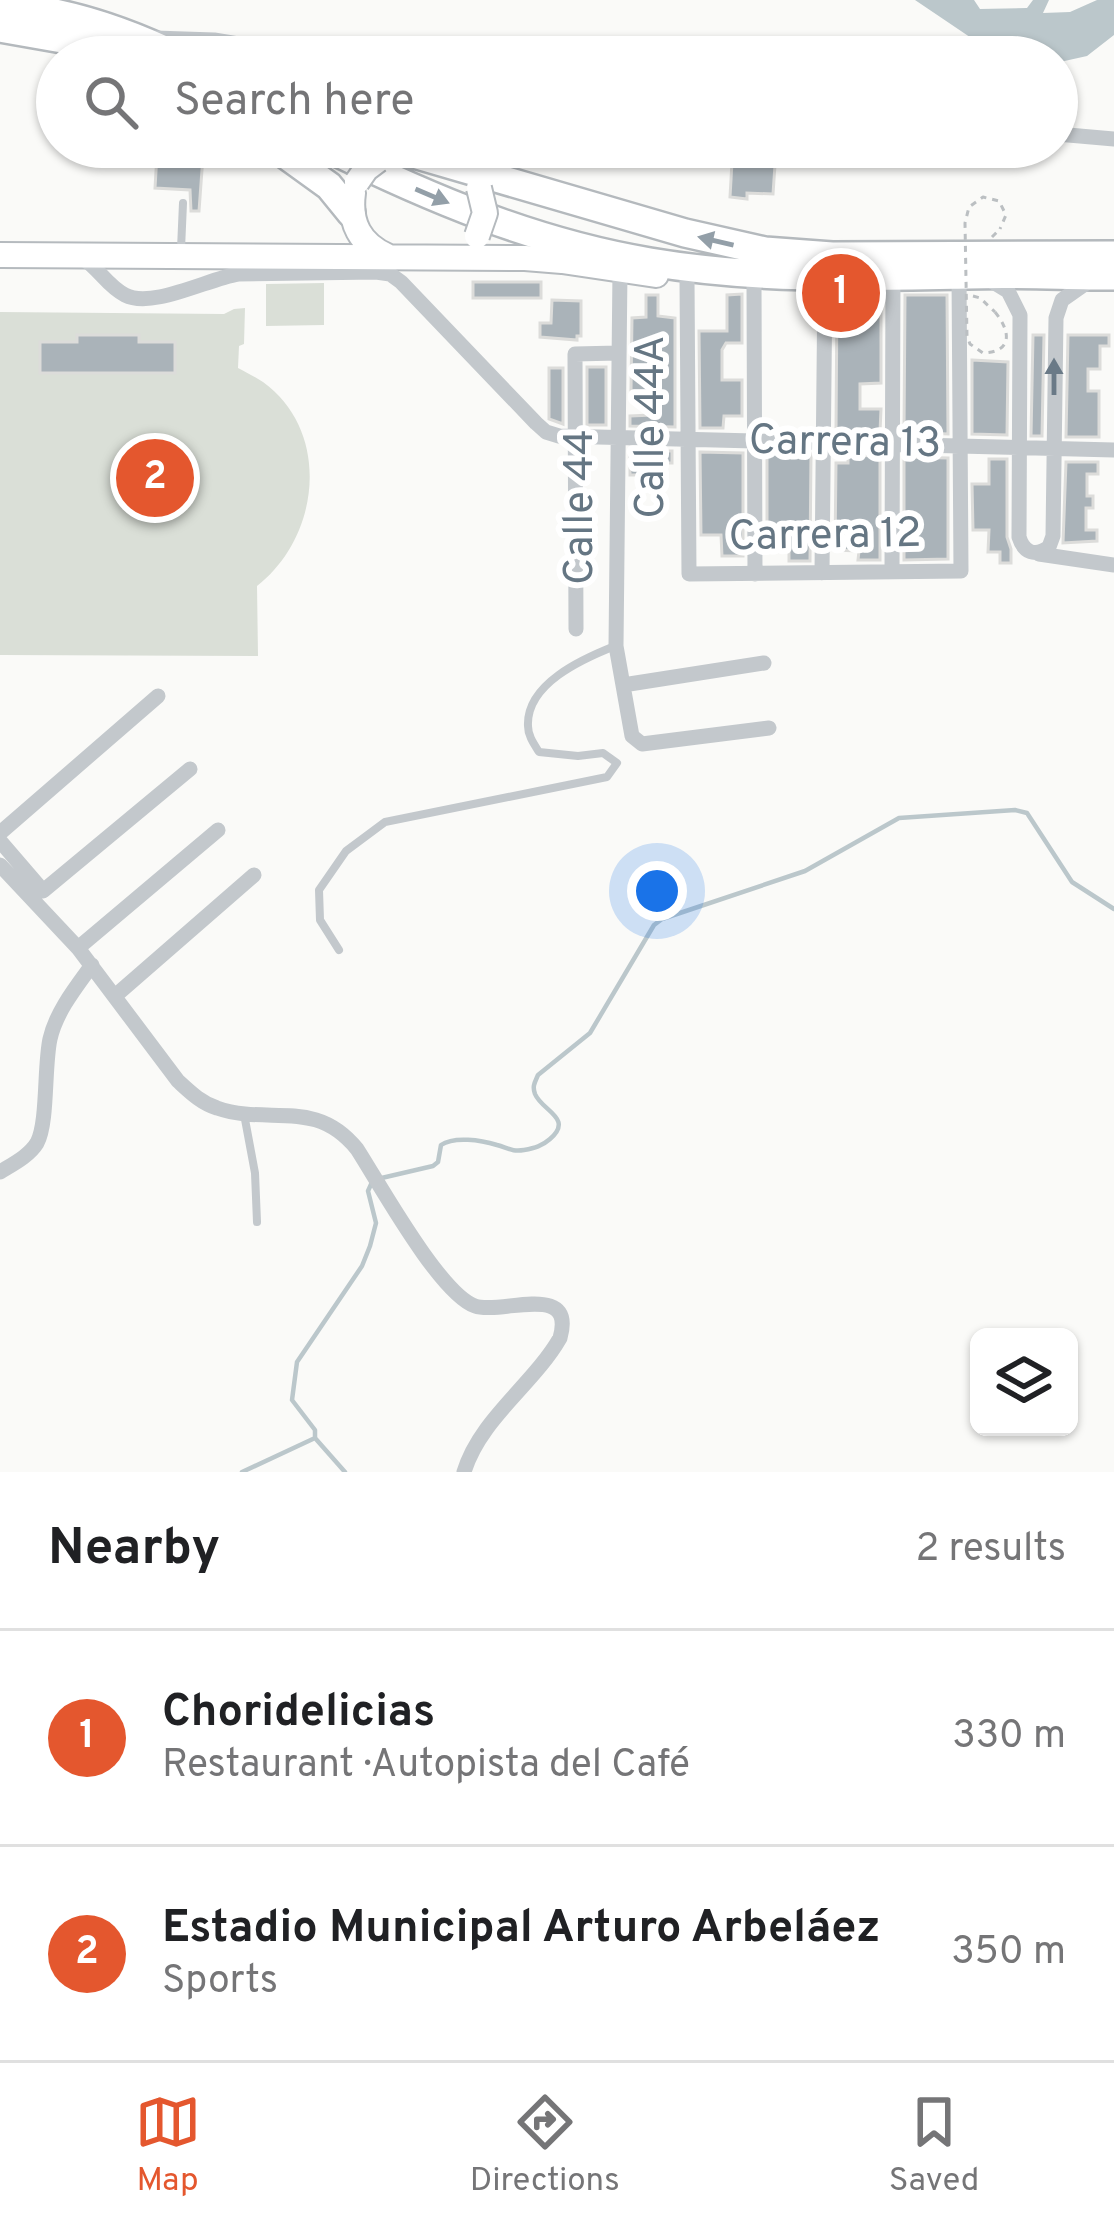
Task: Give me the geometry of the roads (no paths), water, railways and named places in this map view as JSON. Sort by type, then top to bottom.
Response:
[{"type":"highway","points":[[0,4],[89,20],[114,36]]},
{"type":"highway","points":[[0,28],[45,36]]},
{"type":"highway","points":[[304,168],[329,186],[351,213]]},
{"type":"highway","points":[[372,168],[459,208],[542,237],[652,262],[817,278],[963,281],[1114,276]]},
{"type":"highway","points":[[461,168],[685,233],[765,251],[868,256],[1114,255]]},
{"type":"main road","points":[[289,258],[334,244],[351,213],[357,182],[367,168]]},
{"type":"main road","points":[[445,257],[469,247],[485,213],[479,188],[457,168]]},
{"type":"main road","points":[[351,213],[361,237],[390,257]]},
{"type":"main road","points":[[0,255],[525,258],[687,279],[754,283],[817,278]]},
{"type":"street","points":[[1078,136],[1114,139]]},
{"type":"street","points":[[79,256],[133,298],[160,296],[238,274],[390,274],[546,432],[576,437]]},
{"type":"street","points":[[122,294],[113,273],[131,257]]},
{"type":"street","name":"Calle 44","points":[[620,270],[616,646],[632,736],[642,744],[770,728]]},
{"type":"street","points":[[892,572],[893,276]]},
{"type":"street","points":[[1036,553],[1049,547],[1053,536],[1058,308],[1077,286],[1114,276]]},
{"type":"street","points":[[817,278],[822,573]]},
{"type":"street","name":"Calle 44A","points":[[687,279],[689,574]]},
{"type":"street","points":[[960,446],[963,281],[999,284],[1009,291],[1020,315],[1022,546],[1028,552],[1114,565]]},
{"type":"street","points":[[754,283],[754,574]]},
{"type":"street","points":[[576,629],[575,354],[618,353]]},
{"type":"street","name":"Carrera 13","points":[[576,437],[1114,450]]},
{"type":"street","name":"Carrera 12","points":[[689,574],[962,571],[960,446]]},
{"type":"street","points":[[623,685],[764,663]]},
{"type":"street","points":[[158,696],[0,837],[43,891],[190,770]]},
{"type":"street","points":[[78,948],[218,830]]},
{"type":"street","points":[[0,865],[78,948],[178,1081],[196,1098],[218,1109],[329,1124],[345,1135],[447,1285],[461,1298],[493,1309],[544,1303],[561,1317],[563,1328],[555,1348],[480,1438],[464,1472]]},
{"type":"street","points":[[115,996],[254,874]]},
{"type":"street","points":[[0,1172],[36,1144],[51,1036],[92,965]]},
{"type":"lane","points":[[180,257],[183,202]]},
{"type":"lane","points":[[339,950],[320,920],[319,890],[346,851],[385,822],[607,777],[617,763],[603,753],[539,752],[527,731],[530,708],[540,692],[587,657],[616,646]]},
{"type":"lane","points":[[243,1113],[255,1173],[257,1222]]},
{"type":"waterway","points":[[242,1472],[315,1438],[315,1430],[292,1400],[297,1362],[362,1266],[376,1223],[368,1191],[373,1180],[433,1166],[441,1145],[453,1140],[520,1150],[550,1139],[557,1132],[558,1120],[535,1094],[538,1075],[590,1033],[662,919],[805,871],[899,818],[1015,810],[1027,813],[1072,882],[1114,909]]},
{"type":"waterway","points":[[315,1438],[345,1472]]},
{"type":"place","name":"Choridelicias","points":[[841,293]]},
{"type":"place","name":"Estadio Municipal Arturo Arbeláez","points":[[155,478]]}]
